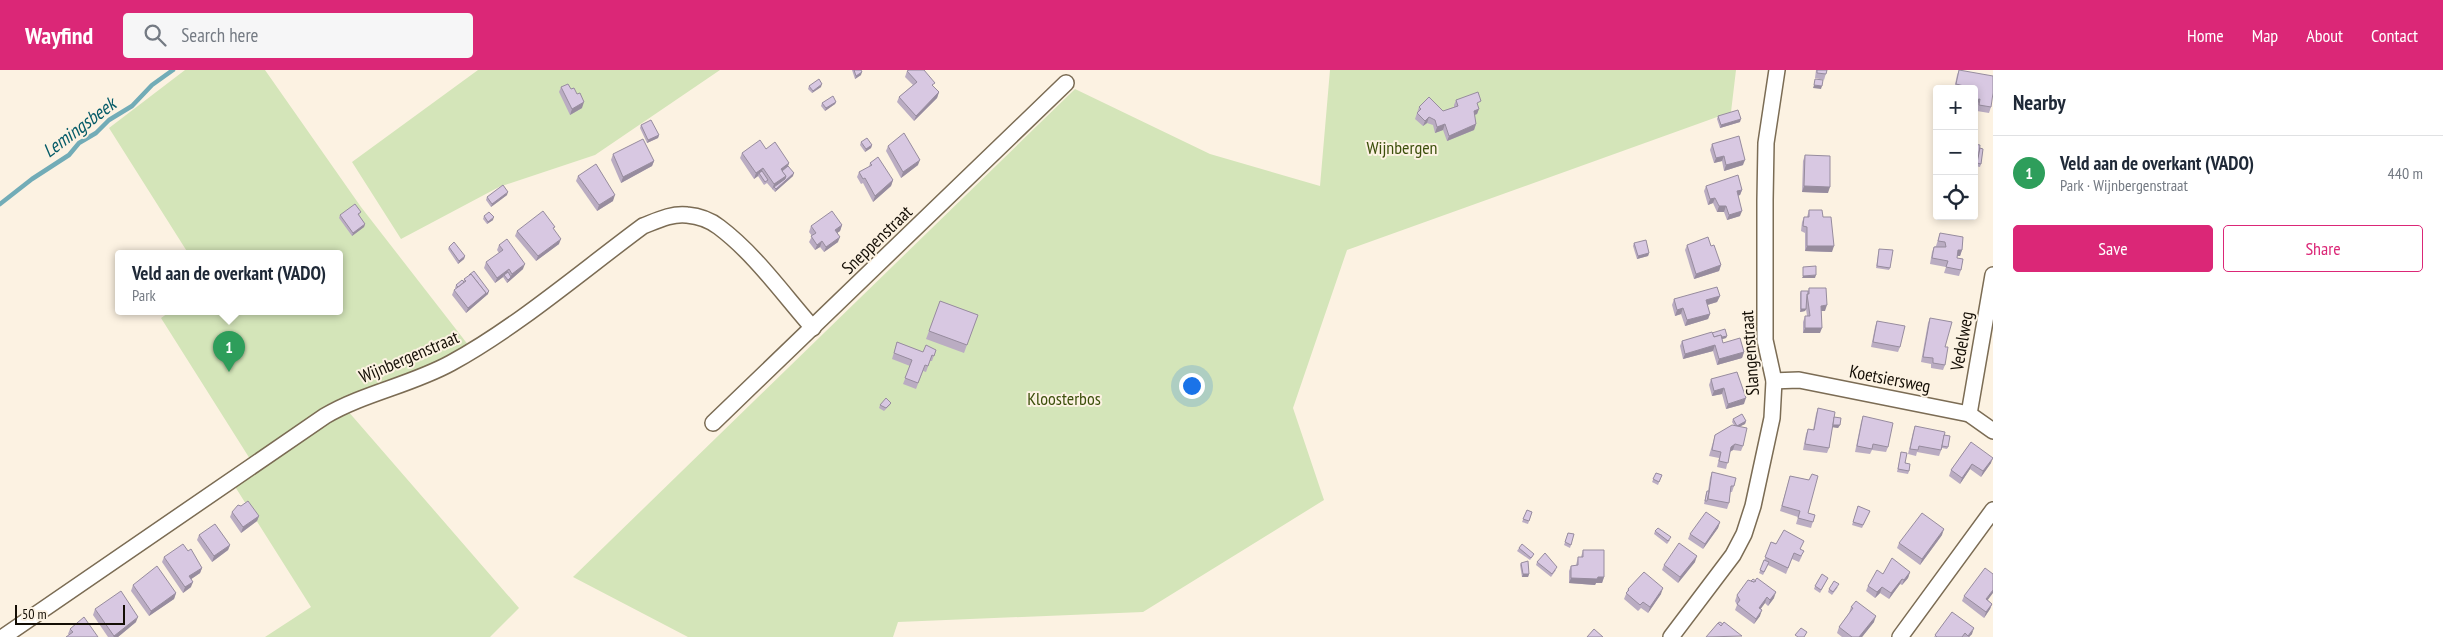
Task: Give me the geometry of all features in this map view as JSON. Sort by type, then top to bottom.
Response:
[{"type":"street","name":"Slangenstraat","points":[[1671,637],[1733,555],[1744,534],[1753,506],[1772,418],[1774,381],[1765,340],[1765,200],[1766,143],[1778,70]]},
{"type":"street","name":"Sneppenstraat","points":[[713,423],[1066,83]]},
{"type":"street","name":"Wijnbergenstraat","points":[[3,637],[325,416],[344,405],[449,365],[484,344],[642,226],[664,218],[685,214],[701,217],[718,225],[739,244],[813,328]]},
{"type":"street","name":"Vedelweg","points":[[1969,414],[1993,275]]},
{"type":"street","name":"Koetsiersweg","points":[[1774,381],[1799,380],[1969,414],[1993,431]]},
{"type":"street","points":[[1900,637],[1993,510]]},
{"type":"green space","points":[[185,70],[265,70],[361,207],[469,346],[429,365],[330,403],[250,459],[161,318],[165,315],[343,315],[343,250],[186,250],[109,128]]},
{"type":"green space","points":[[478,70],[720,70],[595,155],[499,187],[401,239],[352,162]]},
{"type":"green space","name":"Kloosterbos","points":[[1330,70],[1736,70],[1731,112],[1347,250],[1293,408],[1324,500],[1143,612],[898,622],[893,637],[688,637],[573,577],[1075,89],[1210,154],[1320,186]]},
{"type":"green space","points":[[347,410],[519,608],[490,637],[265,637],[311,607],[234,485]]},
{"type":"building","points":[[854,70],[861,70],[862,72],[856,76]]},
{"type":"building","points":[[924,70],[935,83],[932,85],[939,92],[916,116],[899,97],[917,82],[907,71]]},
{"type":"building","points":[[1817,70],[1827,70],[1826,74],[1817,73]]},
{"type":"building","points":[[1959,70],[1993,76],[1991,107],[1979,105],[1978,85],[1956,84]]},
{"type":"building","points":[[819,79],[822,84],[813,91],[809,86]]},
{"type":"building","points":[[1815,79],[1823,80],[1822,86],[1814,85]]},
{"type":"building","points":[[568,84],[571,89],[574,88],[577,94],[580,93],[584,102],[572,109],[561,87]]},
{"type":"building","points":[[1478,92],[1481,101],[1477,103],[1479,109],[1474,111],[1476,124],[1449,136],[1445,124],[1437,127],[1435,120],[1429,117],[1425,121],[1417,113],[1421,109],[1419,107],[1429,97],[1443,111],[1458,106],[1456,100]]},
{"type":"building","points":[[833,96],[836,102],[826,108],[822,103]]},
{"type":"building","points":[[1738,110],[1741,119],[1721,125],[1718,116]]},
{"type":"building","points":[[651,120],[659,135],[648,140],[641,125]]},
{"type":"building","points":[[904,133],[920,160],[903,172],[888,146]]},
{"type":"building","points":[[1739,136],[1745,160],[1726,165],[1724,156],[1716,158],[1712,144]]},
{"type":"building","points":[[867,138],[872,145],[866,149],[861,142]]},
{"type":"building","points":[[643,139],[654,161],[623,177],[613,154]]},
{"type":"building","points":[[760,140],[766,149],[775,142],[789,163],[781,169],[786,176],[774,184],[763,168],[756,173],[742,153]]},
{"type":"building","points":[[1978,145],[1980,145],[1978,161]]},
{"type":"building","points":[[1980,148],[1983,149],[1981,164],[1978,163]]},
{"type":"building","points":[[1805,155],[1830,156],[1830,187],[1804,186]]},
{"type":"building","points":[[878,157],[893,180],[875,196],[865,178],[863,179],[859,172],[872,165],[870,163]]},
{"type":"building","points":[[596,164],[615,195],[599,205],[578,176]]},
{"type":"building","points":[[788,166],[794,173],[776,189],[774,187],[785,179],[786,176],[782,171]]},
{"type":"building","points":[[762,171],[768,180],[765,182],[759,173]]},
{"type":"building","points":[[1738,175],[1742,190],[1737,191],[1742,211],[1729,215],[1726,206],[1719,206],[1715,198],[1710,199],[1706,186]]},
{"type":"building","points":[[503,185],[508,192],[492,204],[487,197]]},
{"type":"building","points":[[355,204],[361,212],[358,214],[365,224],[353,233],[340,215]]},
{"type":"building","points":[[1809,210],[1822,210],[1823,217],[1831,217],[1834,246],[1807,246],[1807,227],[1803,226],[1804,217],[1809,217]]},
{"type":"building","points":[[543,211],[561,239],[538,256],[517,231]]},
{"type":"building","points":[[832,211],[842,225],[835,230],[840,237],[826,247],[822,241],[817,245],[811,236],[816,233],[811,226]]},
{"type":"building","points":[[489,212],[494,217],[488,222],[484,216]]},
{"type":"building","points":[[1940,233],[1963,237],[1962,250],[1958,250],[1957,258],[1963,259],[1961,270],[1946,267],[1948,261],[1932,258],[1934,247],[1946,247],[1945,242],[1938,241]]},
{"type":"building","points":[[1708,237],[1711,246],[1714,245],[1721,265],[1696,274],[1687,245]]},
{"type":"building","points":[[507,239],[525,264],[512,274],[509,269],[497,278],[486,262],[503,250],[499,245]]},
{"type":"building","points":[[1646,240],[1649,253],[1638,256],[1634,243]]},
{"type":"building","points":[[454,242],[465,256],[459,261],[449,247]]},
{"type":"building","points":[[1879,249],[1893,250],[1890,268],[1877,266]]},
{"type":"building","points":[[1816,266],[1816,275],[1803,276],[1803,267]]},
{"type":"building","points":[[474,271],[489,291],[485,295],[486,293],[471,274],[469,275]]},
{"type":"building","points":[[508,272],[511,277],[508,280],[504,275]]},
{"type":"building","points":[[471,274],[486,293],[468,308],[454,290],[466,281],[464,279]]},
{"type":"building","points":[[462,280],[464,282],[458,287],[456,285]]},
{"type":"building","points":[[1717,287],[1720,296],[1706,300],[1710,314],[1687,320],[1683,308],[1677,310],[1674,299]]},
{"type":"building","points":[[1809,288],[1826,288],[1827,305],[1821,306],[1822,328],[1805,328],[1805,316],[1810,316],[1807,294],[1809,294]]},
{"type":"building","points":[[1801,291],[1808,291],[1806,309],[1801,309]]},
{"type":"building","points":[[940,301],[978,315],[967,345],[929,331]]},
{"type":"building","points":[[1930,318],[1952,322],[1945,347],[1948,347],[1945,365],[1933,363],[1933,358],[1923,357]]},
{"type":"building","points":[[1877,321],[1905,326],[1900,347],[1873,342]]},
{"type":"building","points":[[1725,329],[1727,336],[1714,337],[1712,333]]},
{"type":"building","points":[[1712,332],[1714,337],[1721,335],[1723,343],[1740,338],[1744,352],[1719,359],[1715,345],[1685,354],[1682,341]]},
{"type":"building","points":[[897,342],[923,352],[926,345],[936,350],[928,366],[925,365],[918,383],[905,378],[912,360],[894,353]]},
{"type":"building","points":[[1737,372],[1746,398],[1728,404],[1724,388],[1714,391],[1711,379]]},
{"type":"building","points":[[886,398],[891,403],[886,408],[880,405]]},
{"type":"building","points":[[1818,408],[1835,412],[1829,448],[1805,444],[1808,429],[1814,430]]},
{"type":"building","points":[[1742,414],[1746,421],[1737,426],[1733,419]]},
{"type":"building","points":[[1863,416],[1893,423],[1888,447],[1873,444],[1872,449],[1857,446]]},
{"type":"building","points":[[1834,417],[1841,418],[1840,425],[1833,425]]},
{"type":"building","points":[[1732,425],[1747,428],[1743,446],[1735,444],[1731,447],[1728,463],[1719,461],[1721,452],[1712,450],[1715,435]]},
{"type":"building","points":[[1915,426],[1945,432],[1941,450],[1919,446],[1918,450],[1910,449]]},
{"type":"building","points":[[1944,435],[1950,436],[1948,447],[1942,446]]},
{"type":"building","points":[[1971,442],[1993,458],[1983,471],[1972,464],[1962,478],[1951,470]]},
{"type":"building","points":[[1901,452],[1907,453],[1905,463],[1910,464],[1909,471],[1898,469]]},
{"type":"building","points":[[1712,472],[1736,478],[1734,486],[1731,486],[1729,503],[1708,499]]},
{"type":"building","points":[[1656,473],[1662,475],[1659,482],[1653,479]]},
{"type":"building","points":[[1812,474],[1818,476],[1808,513],[1815,515],[1813,522],[1798,518],[1800,511],[1782,506],[1790,476],[1809,480]]},
{"type":"building","points":[[1707,491],[1709,491],[1707,501],[1705,501]]},
{"type":"building","points":[[248,501],[259,516],[243,527],[232,512],[238,505],[241,506]]},
{"type":"building","points":[[1858,506],[1870,511],[1863,525],[1853,522]]},
{"type":"building","points":[[1527,510],[1532,512],[1529,521],[1523,519]]},
{"type":"building","points":[[1706,512],[1720,522],[1705,544],[1690,534]]},
{"type":"building","points":[[1922,513],[1944,529],[1922,559],[1899,543]]},
{"type":"building","points":[[215,524],[230,545],[214,556],[199,535]]},
{"type":"building","points":[[1658,528],[1671,537],[1668,541],[1655,531]]},
{"type":"building","points":[[1784,530],[1804,541],[1800,549],[1804,551],[1801,556],[1794,553],[1788,568],[1765,557],[1771,542],[1776,544]]},
{"type":"building","points":[[1568,533],[1574,534],[1571,545],[1565,542]]},
{"type":"building","points":[[1679,543],[1697,556],[1680,577],[1664,565]]},
{"type":"building","points":[[183,544],[188,551],[191,549],[202,568],[189,576],[193,582],[185,587],[164,557]]},
{"type":"building","points":[[1522,544],[1534,554],[1531,558],[1519,548]]},
{"type":"building","points":[[1583,550],[1604,550],[1604,577],[1598,577],[1597,579],[1571,578],[1571,566],[1578,565],[1578,557],[1583,557]]},
{"type":"building","points":[[1545,553],[1557,567],[1552,574],[1537,562]]},
{"type":"building","points":[[1892,558],[1910,572],[1891,593],[1882,587],[1877,592],[1868,586],[1877,570],[1883,574]]},
{"type":"building","points":[[1764,560],[1769,562],[1764,572],[1760,570]]},
{"type":"building","points":[[1528,561],[1529,574],[1523,574],[1521,563]]},
{"type":"building","points":[[157,566],[176,593],[151,611],[133,585]]},
{"type":"building","points":[[1985,568],[1993,574],[1993,590],[1986,599],[1992,604],[1986,612],[1964,596]]},
{"type":"building","points":[[1644,572],[1663,588],[1650,607],[1643,602],[1640,605],[1626,593]]},
{"type":"building","points":[[1822,574],[1828,578],[1821,590],[1815,586]]},
{"type":"building","points":[[1757,578],[1776,592],[1770,600],[1767,597],[1759,608],[1762,610],[1756,619],[1737,604],[1740,600],[1737,595],[1748,580],[1754,582]]},
{"type":"building","points":[[1834,581],[1839,584],[1833,592],[1829,589]]},
{"type":"building","points":[[121,591],[138,617],[114,636],[95,609]]},
{"type":"building","points":[[1856,601],[1876,616],[1859,637],[1852,637],[1839,627]]},
{"type":"building","points":[[1952,612],[1974,628],[1968,636],[1965,633],[1962,637],[1937,637],[1935,635]]},
{"type":"building","points":[[84,617],[98,637],[66,637],[73,632],[70,629]]},
{"type":"building","points":[[1724,622],[1742,636],[1706,637],[1718,623],[1721,626]]},
{"type":"building","points":[[1801,628],[1807,632],[1804,637],[1798,637],[1795,635]]},
{"type":"building","points":[[1594,629],[1603,637],[1587,637]]},
{"type":"waterway","name":"Lemingsbeek","points":[[0,204],[32,179],[69,155],[79,143],[96,133],[109,120],[132,106],[152,85],[173,70]]},
{"type":"place","name":"Veld aan de overkant (VADO)","points":[[229,372]]},
{"type":"park label","name":"Wijnbergen","points":[[1402,148]]}]
